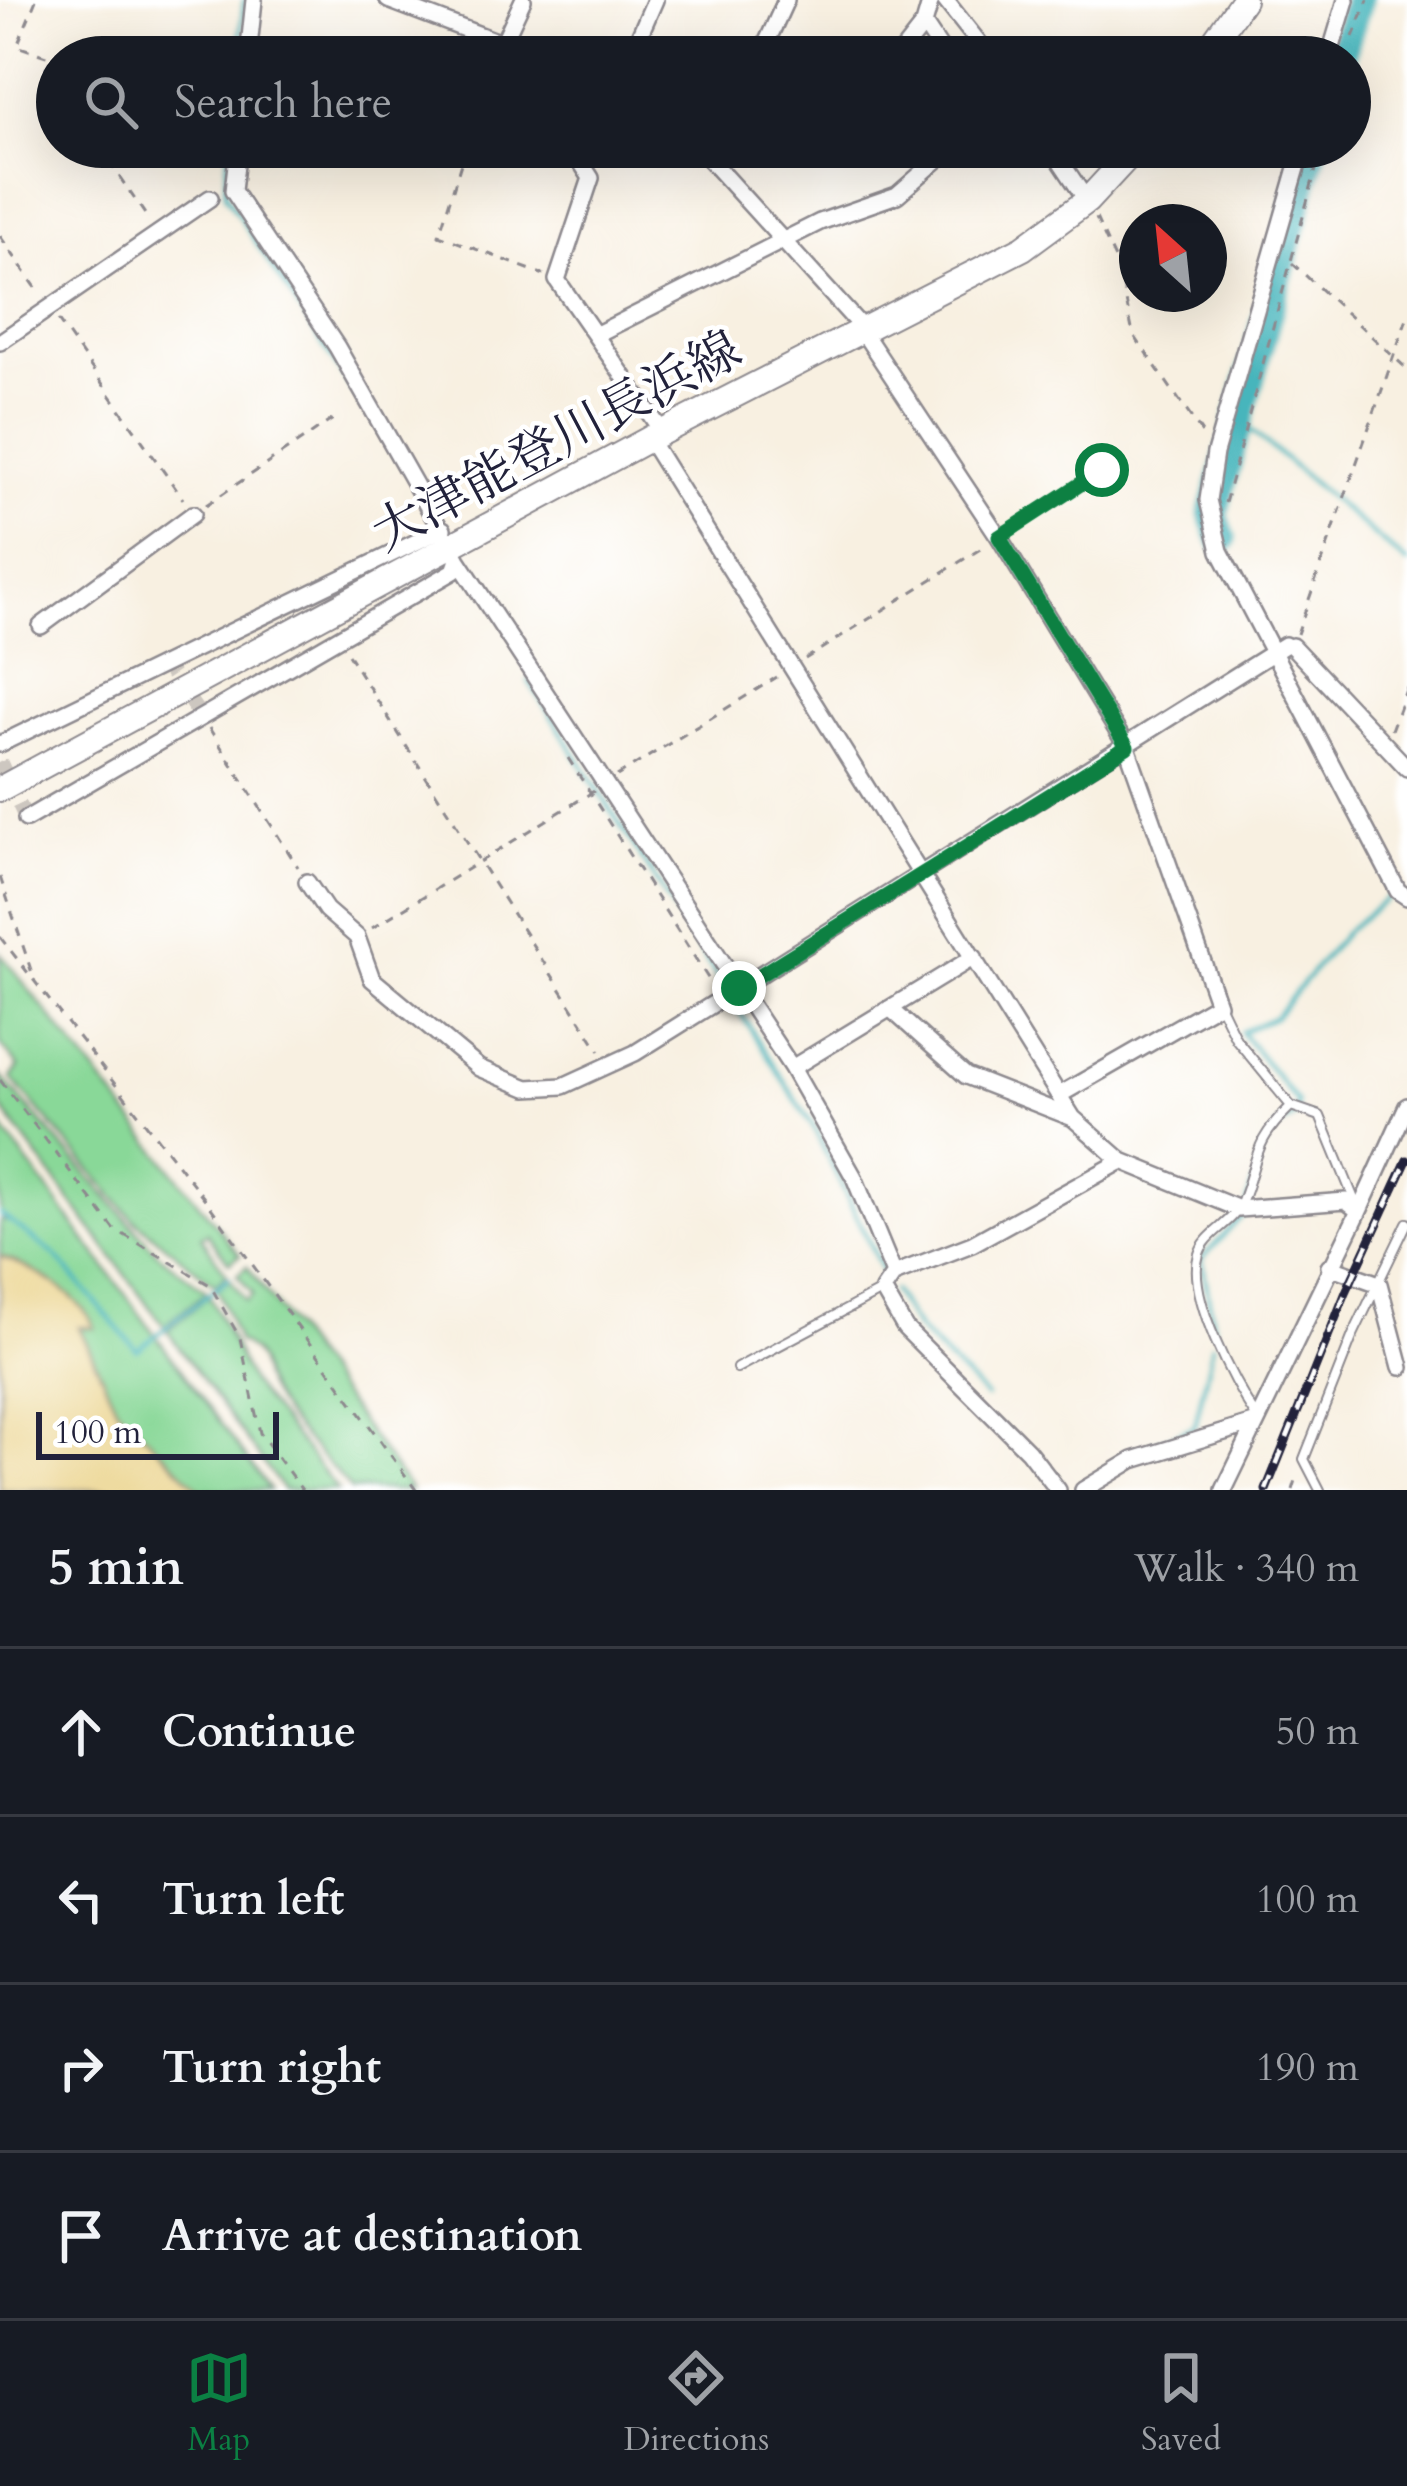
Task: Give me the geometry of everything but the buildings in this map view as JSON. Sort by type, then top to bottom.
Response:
[{"type":"main road","points":[[1218,36],[1243,0]]},
{"type":"main road","name":"大津能登川長浜線","points":[[0,789],[656,436],[1023,248],[1087,201],[1118,168]]},
{"type":"street","points":[[250,36],[254,0]]},
{"type":"street","points":[[389,0],[478,36]]},
{"type":"street","points":[[516,36],[524,0]]},
{"type":"street","points":[[639,36],[655,0]]},
{"type":"street","points":[[770,36],[786,0]]},
{"type":"street","points":[[915,36],[924,24],[931,0]]},
{"type":"street","points":[[945,0],[973,36]]},
{"type":"street","points":[[1335,36],[1346,0]]},
{"type":"street","points":[[924,24],[932,36]]},
{"type":"street","points":[[236,168],[233,191],[337,347],[596,789],[729,995],[792,1068],[854,1178],[859,1202],[894,1274]]},
{"type":"street","points":[[585,168],[591,178],[556,280],[597,334],[793,667],[1073,1118]]},
{"type":"street","points":[[727,168],[861,330],[999,537],[1127,747],[1219,1004],[1061,1094]]},
{"type":"street","points":[[597,334],[785,239],[897,195],[928,168]]},
{"type":"street","points":[[1066,168],[1087,201]]},
{"type":"street","points":[[1297,168],[1215,452],[1208,500],[1220,551],[1283,648],[1398,891],[1407,897]]},
{"type":"street","points":[[0,342],[210,198]]},
{"type":"street","points":[[40,626],[193,514]]},
{"type":"street","points":[[26,819],[454,571],[451,545]]},
{"type":"street","points":[[0,744],[451,545]]},
{"type":"street","points":[[308,882],[326,910],[357,937],[372,979],[479,1068],[527,1088],[563,1086],[611,1068],[1283,648]]},
{"type":"street","points":[[1283,648],[1407,768]]},
{"type":"street","points":[[792,1068],[974,957]]},
{"type":"street","points":[[892,1011],[967,1076],[1073,1118],[1122,1161],[1244,1209],[1346,1201],[1359,1211]]},
{"type":"street","points":[[1224,1490],[1407,1106]]},
{"type":"street","points":[[1058,1490],[1028,1450],[904,1328],[883,1290],[894,1274],[972,1244],[1122,1161]]},
{"type":"street","points":[[1329,1266],[1379,1284],[1404,1372]]},
{"type":"street","points":[[1083,1490],[1132,1460],[1257,1422]]},
{"type":"lane","points":[[1219,1004],[1236,1039],[1296,1107],[1320,1116],[1359,1211]]},
{"type":"lane","points":[[1257,1422],[1215,1341],[1197,1259],[1205,1242],[1244,1209],[1260,1136],[1296,1107]]},
{"type":"lane","points":[[1320,1490],[1304,1459],[1407,1223]]},
{"type":"lane","points":[[736,1368],[883,1290]]},
{"type":"path","points":[[36,0],[17,46],[36,53]]},
{"type":"path","points":[[1353,36],[1368,0]]},
{"type":"path","points":[[113,168],[158,233]]},
{"type":"path","points":[[460,168],[439,235],[556,280]]},
{"type":"path","points":[[1222,516],[1316,168]]},
{"type":"path","points":[[1087,201],[1119,268],[1133,334],[1215,452]]},
{"type":"path","points":[[0,236],[193,514],[339,415]]},
{"type":"path","points":[[1291,261],[1407,369]]},
{"type":"path","points":[[1283,648],[1407,318]]},
{"type":"path","points":[[357,937],[1102,470]]},
{"type":"path","points":[[339,639],[611,1068]]},
{"type":"path","points":[[1385,748],[1407,687]]},
{"type":"path","points":[[201,717],[308,882]]},
{"type":"path","points":[[596,789],[729,995]]},
{"type":"path","points":[[0,877],[36,988]]},
{"type":"path","points":[[0,938],[204,1198],[416,1490]]},
{"type":"path","points":[[0,1080],[114,1229],[210,1286],[240,1338],[260,1433],[302,1490]]},
{"type":"green space","points":[[0,953],[240,1255],[229,1263],[207,1233],[201,1236],[227,1275],[215,1285],[133,1219],[11,1078],[19,1067],[0,1044]]},
{"type":"green space","points":[[0,1076],[157,1253],[207,1292],[164,1326],[0,1106]]},
{"type":"green space","points":[[0,1125],[270,1490],[201,1490],[123,1416],[58,1299],[43,1282],[0,1256],[0,1221],[7,1221],[0,1215]]},
{"type":"green space","points":[[247,1266],[410,1490],[351,1490],[283,1413],[256,1356],[238,1342],[217,1289],[230,1279],[246,1301],[253,1294],[237,1275]]},
{"type":"green space","points":[[209,1295],[251,1383],[338,1490],[283,1490],[167,1331]]},
{"type":"sand","points":[[0,1256],[41,1276],[79,1304],[95,1328],[79,1327],[117,1408],[201,1490],[0,1490]]},
{"type":"waterway","points":[[240,36],[244,0]]},
{"type":"waterway","points":[[1347,36],[1358,0]]},
{"type":"waterway","points":[[227,168],[225,195],[354,392]]},
{"type":"waterway","points":[[1222,539],[1213,514],[1307,168]]},
{"type":"waterway","points":[[1236,418],[1407,563]]},
{"type":"waterway","points":[[529,681],[726,991]]},
{"type":"waterway","points":[[1276,1128],[1296,1115],[1298,1103],[1241,1032],[1275,1017],[1347,930],[1392,895]]},
{"type":"waterway","points":[[732,1000],[814,1128],[886,1278]]},
{"type":"waterway","points":[[1247,1205],[1253,1181]]},
{"type":"waterway","points":[[0,1214],[55,1255],[137,1350],[229,1278]]},
{"type":"waterway","points":[[1214,1329],[1202,1259],[1243,1215]]},
{"type":"waterway","points":[[893,1291],[917,1329],[986,1397]]},
{"type":"waterway","points":[[1141,1450],[1195,1426],[1213,1344]]},
{"type":"tunnel","points":[[164,663],[201,717]]},
{"type":"tunnel","points":[[0,762],[26,819]]},
{"type":"railway","points":[[1266,1490],[1346,1292],[1407,1160]]},
{"type":"route","points":[[739,988],[1127,747],[999,537],[1102,470]]}]
